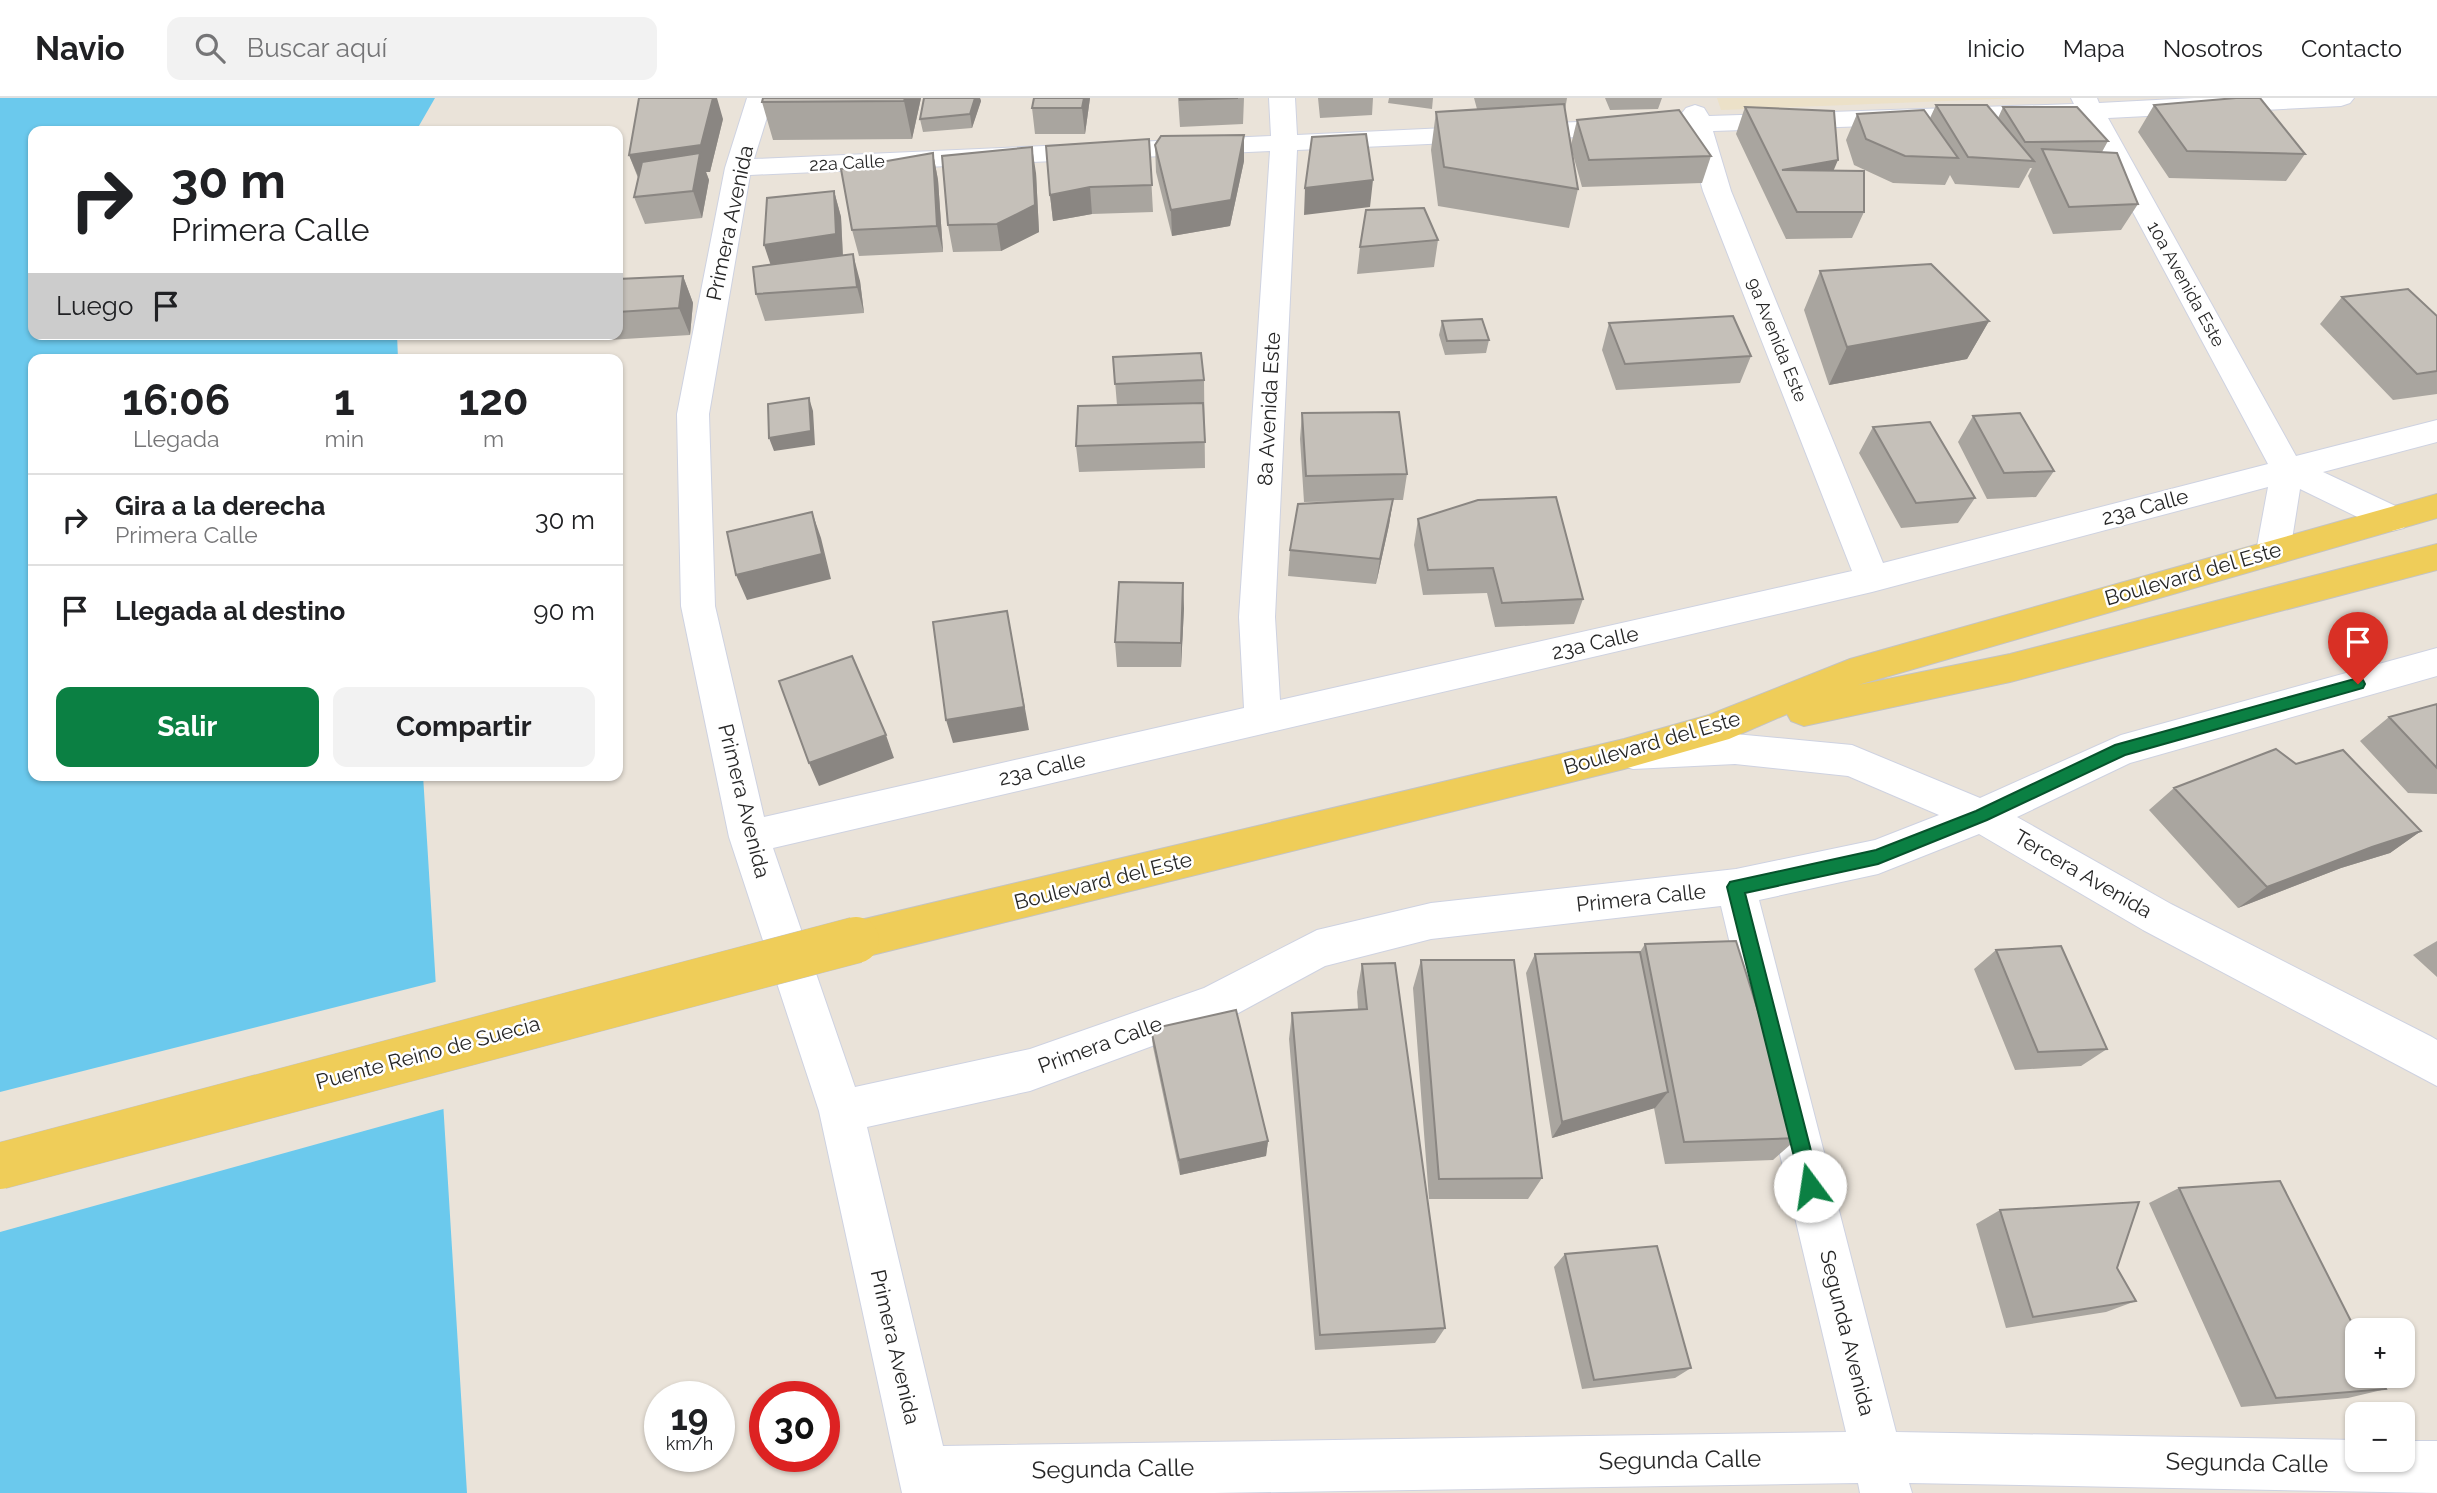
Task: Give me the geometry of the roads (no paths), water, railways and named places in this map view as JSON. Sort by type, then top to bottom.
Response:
[{"type":"main road","name":"Boulevard del Este","points":[[856,940],[1624,754],[1716,729],[1850,673],[2437,506]]},
{"type":"main road","points":[[1716,729],[2010,668],[2437,557]]},
{"type":"main road","points":[[2333,584],[2437,565]]},
{"type":"main road","name":"Puente Reino de Suecia","points":[[0,1166],[856,940]]},
{"type":"street","name":"Primera Avenida","points":[[760,98],[738,168],[694,414],[698,606],[749,837],[841,1111],[925,1482]]},
{"type":"street","name":"8a Avenida Este","points":[[1263,719],[1257,617],[1284,143],[1282,98]]},
{"type":"street","name":"22a Calle","points":[[738,168],[1284,143],[1695,111],[2341,98]]},
{"type":"street","name":"10a Avenida Este","points":[[2088,105],[2287,469]]},
{"type":"street","name":"9a Avenida Este","points":[[1695,111],[1717,191],[1872,579]]},
{"type":"street","name":"23a Calle","points":[[749,837],[1872,579],[2437,431]]},
{"type":"street","points":[[2273,552],[2287,469],[2392,519]]},
{"type":"street","name":"Primera Calle","points":[[841,1111],[1030,1070],[1216,1003],[1317,949],[1431,922],[1736,887],[1878,857],[1981,816],[2121,750],[2437,662]]},
{"type":"street","name":"Tercera Avenida","points":[[1624,754],[1735,749],[1852,761],[1981,816],[2157,917],[2417,1051],[2437,1065]]},
{"type":"street","name":"Segunda Avenida","points":[[1736,887],[1882,1475]]},
{"type":"street","name":"Segunda Calle","points":[[925,1482],[1882,1475],[2437,1466]]},
{"type":"water","points":[[0,98],[435,98],[419,126],[28,126],[28,340],[397,340],[398,354],[28,354],[28,781],[423,781],[467,1493],[0,1493]]}]
